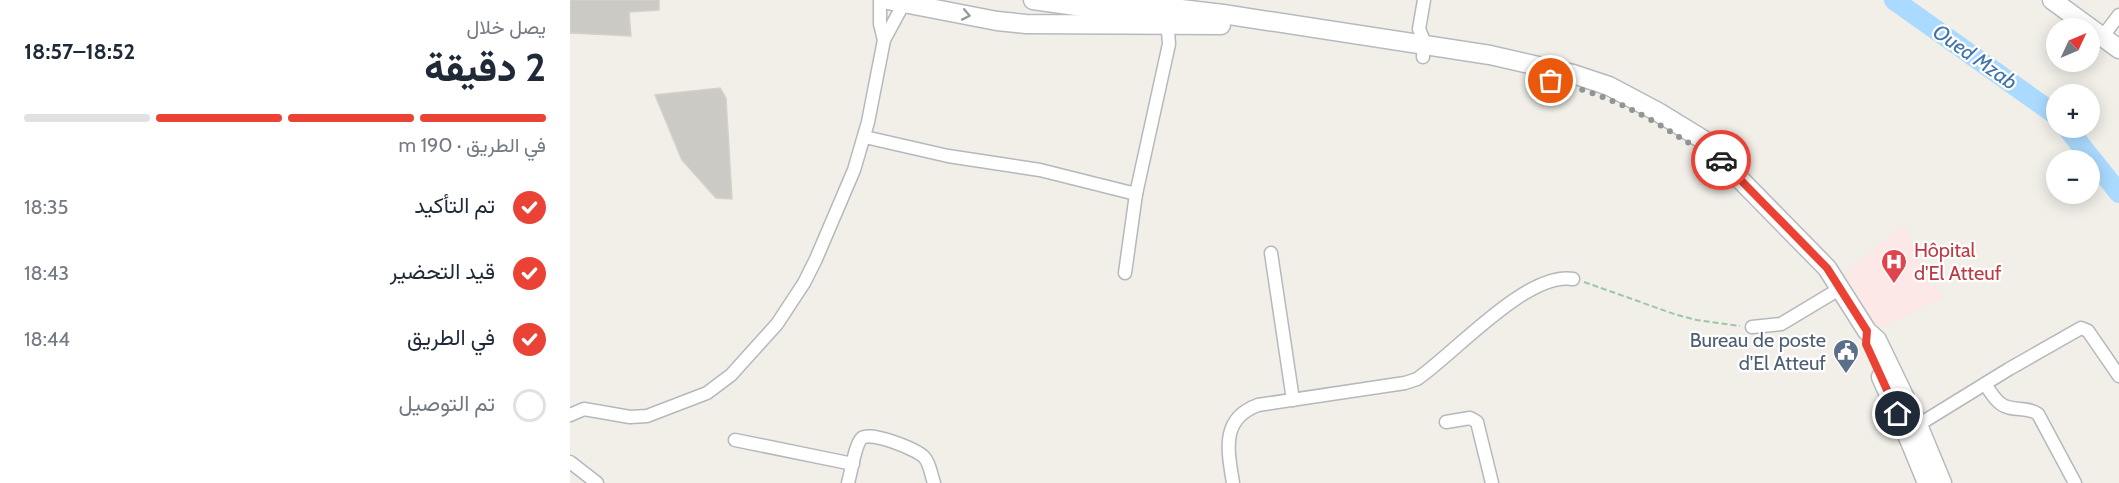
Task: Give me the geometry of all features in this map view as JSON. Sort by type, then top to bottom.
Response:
[{"type":"main road","points":[[1033,0],[1083,16]]},
{"type":"main road","points":[[2052,0],[2119,49]]},
{"type":"main road","points":[[899,1],[1005,22],[1083,16],[1223,14],[1490,55],[1603,83],[1707,142],[1721,160],[1820,259],[1867,331],[1876,340],[1918,436],[1942,483]]},
{"type":"main road","points":[[1918,436],[1927,483]]},
{"type":"street","points":[[880,0],[880,24],[884,40]]},
{"type":"street","points":[[1416,45],[1424,0]]},
{"type":"street","points":[[570,415],[584,409],[630,417],[656,414],[707,393],[731,375],[777,324],[804,283],[854,170],[865,136],[884,40],[899,1]]},
{"type":"street","points":[[2103,36],[2119,15]]},
{"type":"street","points":[[1125,273],[1136,194],[1168,44],[1166,16]]},
{"type":"street","points":[[865,136],[948,156],[1040,170],[1136,194]]},
{"type":"street","points":[[1271,253],[1293,400]]},
{"type":"street","points":[[1233,483],[1228,453],[1229,432],[1242,412],[1250,408],[1405,383],[1417,379],[1518,298],[1548,281],[1561,278],[1573,279]]},
{"type":"street","points":[[1752,327],[1781,324],[1840,288]]},
{"type":"street","points":[[1918,436],[1985,384],[2081,328],[2088,331],[2119,375]]},
{"type":"street","points":[[1985,384],[2001,404],[2038,414],[2075,483]]},
{"type":"street","points":[[1446,422],[1470,418],[1477,422],[1492,483]]},
{"type":"street","points":[[848,483],[860,440],[869,435],[922,455],[926,459],[934,483]]},
{"type":"street","points":[[735,440],[853,464]]},
{"type":"street","points":[[570,462],[597,483]]},
{"type":"path","points":[[1573,279],[1677,315],[1752,327]]},
{"type":"shaded area","name":"Hôpital d'El Atteuf","points":[[1903,225],[1943,297],[1878,329],[1845,274]]},
{"type":"building","points":[[570,0],[659,0],[659,10],[629,12],[631,36],[570,33]]},
{"type":"building","points":[[720,88],[726,98],[732,199],[716,198],[682,160],[655,95]]},
{"type":"waterway","name":"Oued Mzab","points":[[1894,0],[2046,108]]},
{"type":"waterway","name":"Oued Mzab","points":[[2075,138],[2119,193]]},
{"type":"way so far","points":[[1551,81],[1593,92],[1618,102],[1703,152],[1721,160]]},
{"type":"place","name":"Hôpital d'El Atteuf","points":[[1894,285]]},
{"type":"place","name":"Bureau de poste d'El Atteuf","points":[[1846,375]]},
{"type":"route","points":[[1721,160],[1820,259],[1835,278],[1867,331],[1866,344],[1898,414]]}]
